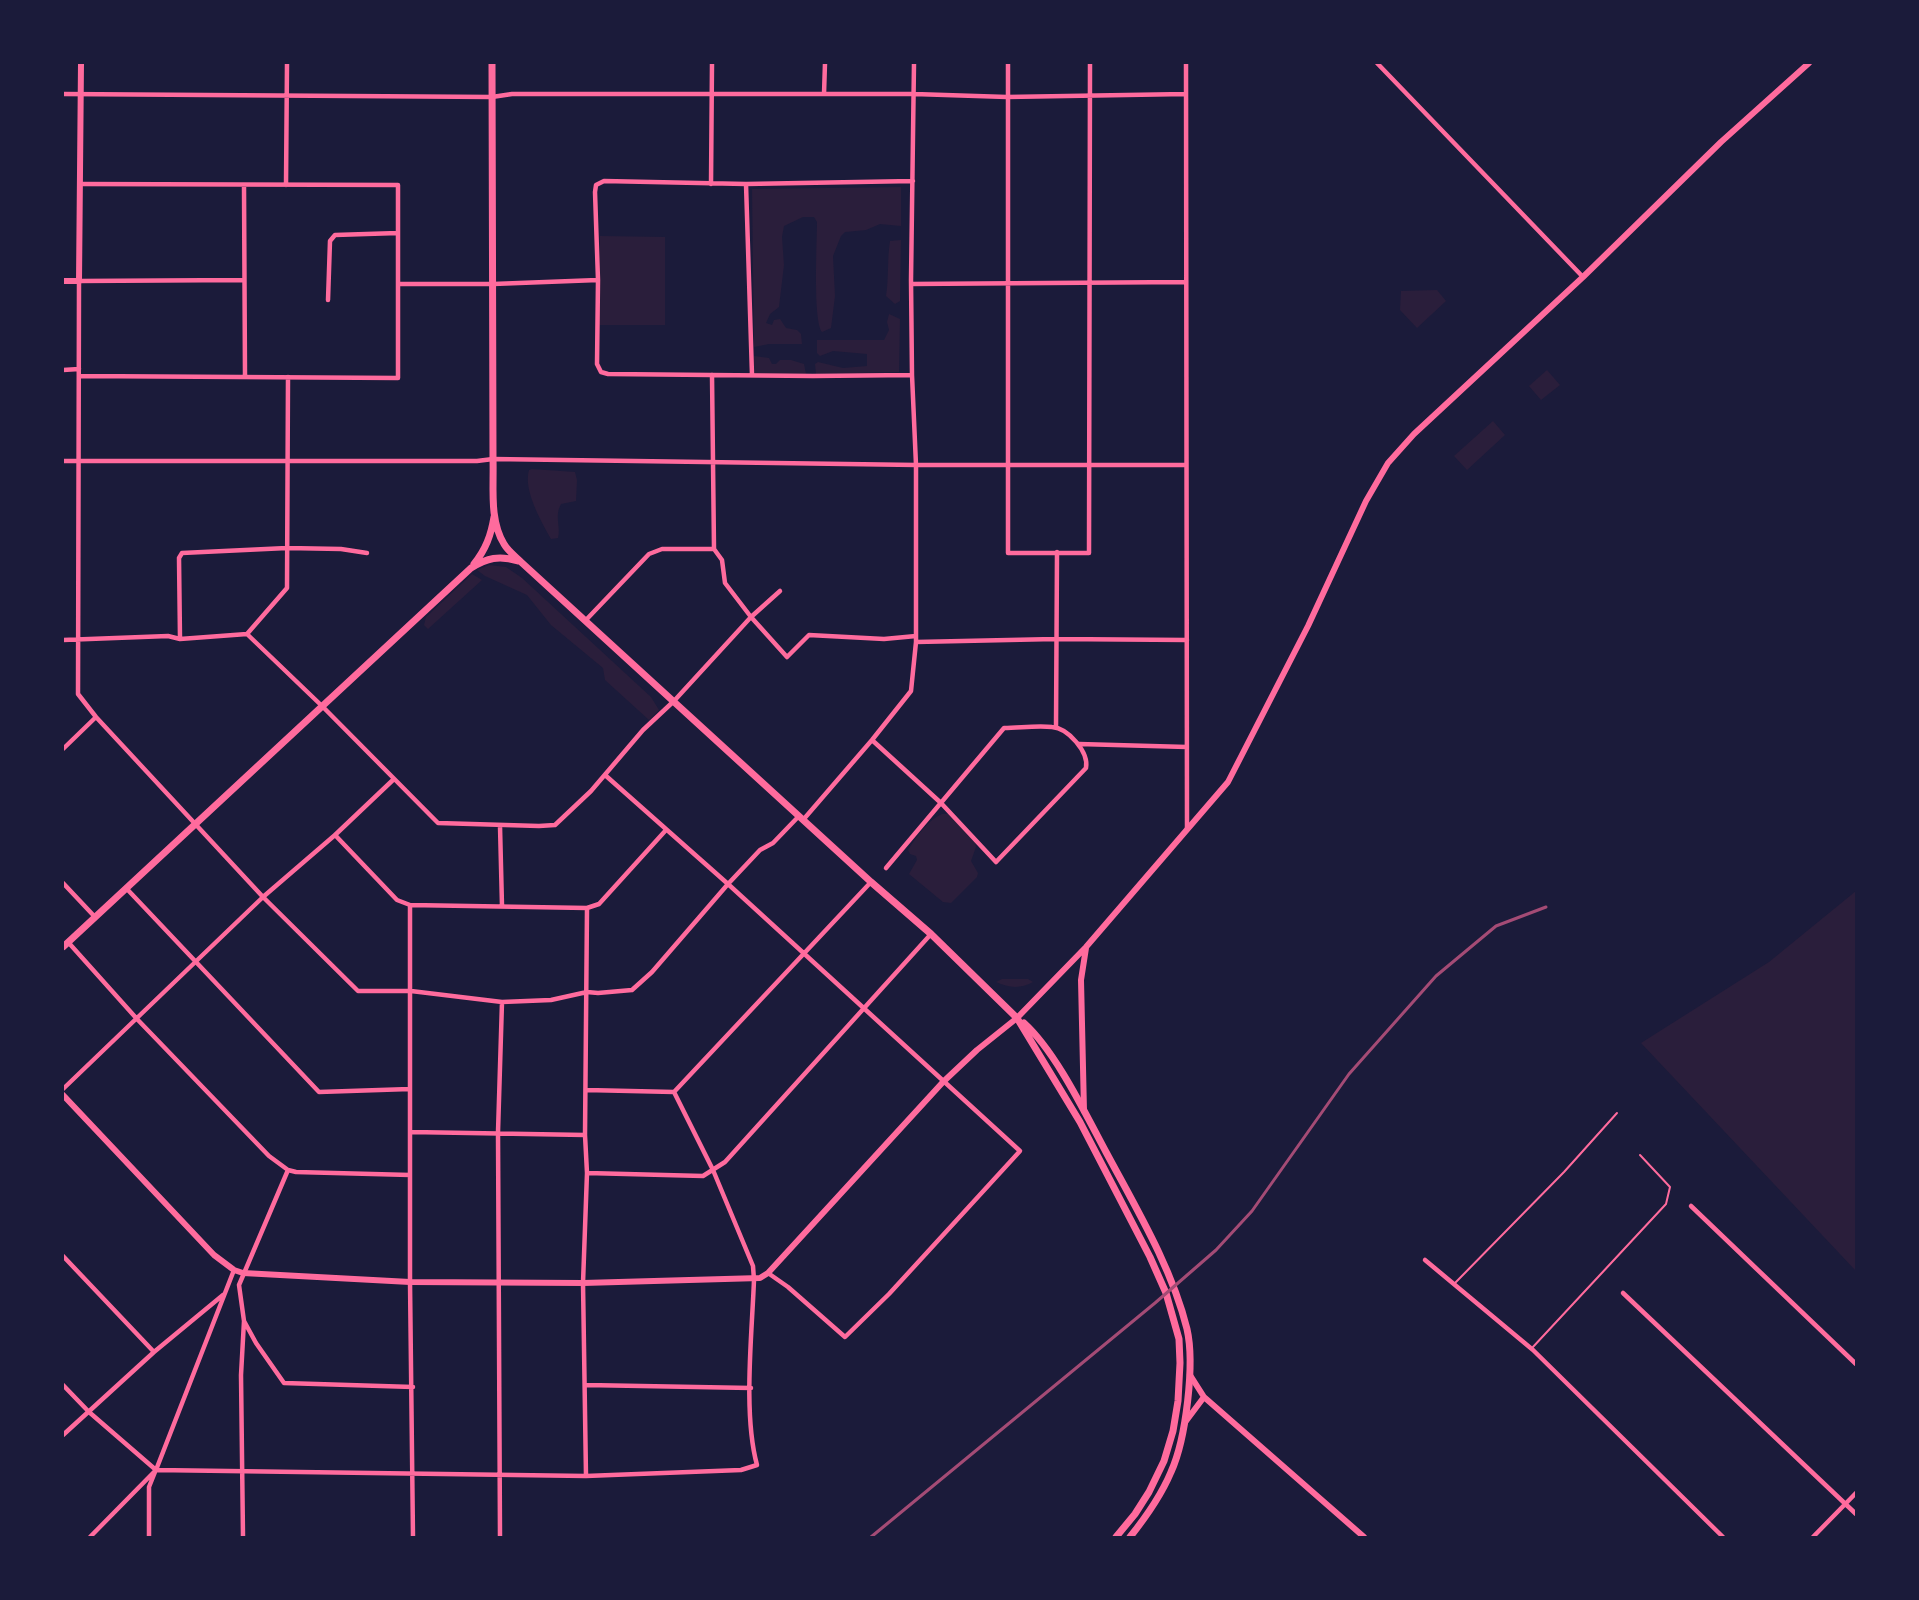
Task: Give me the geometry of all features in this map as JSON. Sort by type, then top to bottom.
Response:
[{"type":"main road","points":[[65,944],[471,568],[483,554],[495,516],[492,63]]},
{"type":"main road","points":[[495,516],[505,545],[520,562],[931,934],[1039,1037],[1084,1111],[1161,1258],[1176,1292],[1187,1331],[1191,1362],[1190,1375],[1183,1424],[1172,1471],[1155,1502],[1130,1537]]},
{"type":"main road","points":[[471,568],[484,560],[495,557],[507,557],[520,562]]},
{"type":"main road","points":[[1017,1018],[1080,1122],[1150,1257],[1166,1293],[1179,1339],[1177,1409],[1164,1461],[1140,1507],[1116,1537]]},
{"type":"street","points":[[81,63],[78,694],[96,717],[263,897],[358,991],[411,991],[502,1002],[551,1000],[587,992],[632,990],[652,972],[760,850],[773,843],[801,818],[872,740],[911,691],[916,639],[916,465],[911,284],[914,63]]},
{"type":"street","points":[[286,185],[287,63]]},
{"type":"street","points":[[711,184],[712,63]]},
{"type":"street","points":[[824,94],[825,63]]},
{"type":"street","points":[[1008,63],[1008,553],[1089,553],[1090,63]]},
{"type":"street","points":[[1185,63],[1187,831]]},
{"type":"street","points":[[1377,63],[1583,277]]},
{"type":"street","points":[[63,1095],[214,1255],[234,1270],[410,1282],[498,1283],[754,1280],[768,1273],[944,1082],[977,1050],[1017,1018],[1086,947],[1228,782],[1308,626],[1366,501],[1388,463],[1414,434],[1583,277],[1721,142],[1809,63]]},
{"type":"street","points":[[63,94],[492,97],[512,94],[712,96],[914,94],[1007,97],[1186,94]]},
{"type":"street","points":[[912,181],[746,184],[604,181],[596,185],[597,364],[601,372],[608,374],[912,375]]},
{"type":"street","points":[[79,376],[399,378],[398,185],[80,184]]},
{"type":"street","points":[[746,184],[752,375]]},
{"type":"street","points":[[244,186],[245,377]]},
{"type":"street","points":[[328,300],[330,241],[335,235],[398,233]]},
{"type":"street","points":[[63,281],[244,280]]},
{"type":"street","points":[[398,284],[493,284],[598,280]]},
{"type":"street","points":[[911,284],[1186,282]]},
{"type":"street","points":[[63,370],[79,369]]},
{"type":"street","points":[[712,375],[714,549],[722,560],[725,583],[751,617],[787,657],[809,635],[884,639],[1187,640]]},
{"type":"street","points":[[63,640],[168,636],[180,639],[248,634],[287,588],[288,377]]},
{"type":"street","points":[[63,461],[287,462],[493,459],[916,465],[1186,465]]},
{"type":"street","points":[[180,639],[179,558],[182,554],[287,549],[341,549],[367,553]]},
{"type":"street","points":[[585,621],[650,554],[662,549],[714,549]]},
{"type":"street","points":[[1056,726],[1057,552]]},
{"type":"street","points":[[248,634],[438,823],[500,826],[555,825],[591,792],[643,730],[674,701],[751,617],[780,591]]},
{"type":"street","points":[[63,749],[96,717]]},
{"type":"street","points":[[872,740],[941,803],[996,862],[1086,768],[1087,760],[1079,744],[1056,726],[1004,728],[941,803],[886,868]]},
{"type":"street","points":[[1079,744],[1187,747]]},
{"type":"street","points":[[605,775],[728,884],[1020,1151],[889,1294],[845,1337],[788,1287],[768,1273]]},
{"type":"street","points":[[63,1089],[263,897],[335,836],[394,779]]},
{"type":"street","points":[[500,826],[502,906]]},
{"type":"street","points":[[335,836],[397,900],[410,905],[587,908],[599,904],[666,830]]},
{"type":"street","points":[[586,1090],[674,1092],[871,882]]},
{"type":"street","points":[[63,883],[95,917]]},
{"type":"street","points":[[126,888],[319,1092],[410,1089]]},
{"type":"street","points":[[410,905],[413,1537]]},
{"type":"street","points":[[586,1476],[584,1283],[587,1173],[585,1135],[587,908]]},
{"type":"street","points":[[587,1173],[703,1176],[713,1170],[724,1162],[931,934]]},
{"type":"street","points":[[65,944],[269,1156],[288,1170],[326,1174],[410,1175]]},
{"type":"street","points":[[1084,1111],[1081,980],[1086,947]]},
{"type":"street","points":[[500,1537],[498,1132],[502,1002]]},
{"type":"street","points":[[63,1384],[89,1412],[156,1470],[586,1476],[741,1470],[758,1465],[752,1446],[753,1266],[713,1170],[674,1092]]},
{"type":"street","points":[[411,1132],[585,1135]]},
{"type":"street","points":[[243,1537],[242,1386],[240,1376],[244,1321],[239,1285],[288,1170]]},
{"type":"street","points":[[1691,1206],[1856,1364]]},
{"type":"street","points":[[63,1256],[154,1353]]},
{"type":"street","points":[[1425,1260],[1533,1350],[1723,1537]]},
{"type":"street","points":[[149,1537],[149,1487],[234,1270]]},
{"type":"street","points":[[63,1435],[225,1293]]},
{"type":"street","points":[[1623,1293],[1856,1514]]},
{"type":"street","points":[[244,1321],[256,1343],[284,1383],[413,1387]]},
{"type":"street","points":[[1190,1375],[1204,1397],[1364,1537]]},
{"type":"street","points":[[586,1385],[751,1388]]},
{"type":"street","points":[[1183,1424],[1204,1397]]},
{"type":"street","points":[[90,1537],[156,1470]]},
{"type":"street","points":[[1813,1537],[1856,1493]]},
{"type":"lane","points":[[1454,1285],[1564,1172],[1617,1113]]},
{"type":"lane","points":[[1532,1348],[1666,1204],[1670,1187],[1640,1155]]},
{"type":"shaded area","points":[[901,187],[901,226],[880,224],[866,230],[845,232],[841,236],[833,256],[835,296],[831,328],[822,332],[816,297],[817,222],[814,217],[803,217],[784,226],[782,237],[784,265],[779,307],[770,314],[766,323],[772,325],[774,320],[780,319],[786,328],[797,330],[801,334],[802,344],[769,344],[754,347],[752,189]]},
{"type":"shaded area","points":[[600,236],[665,237],[665,325],[598,325]]},
{"type":"shaded area","points":[[901,240],[900,301],[895,304],[886,296],[889,248],[890,241]]},
{"type":"shaded area","points":[[1437,290],[1446,301],[1417,328],[1400,310],[1401,291]]},
{"type":"shaded area","points":[[889,314],[900,319],[899,372],[816,374],[815,364],[818,362],[843,368],[867,366],[867,354],[833,351],[820,356],[817,353],[817,340],[884,340],[889,330],[887,322]]},
{"type":"shaded area","points":[[754,356],[769,358],[772,364],[780,360],[791,360],[804,364],[806,374],[754,375]]},
{"type":"shaded area","points":[[1547,370],[1560,385],[1541,400],[1529,386]]},
{"type":"shaded area","points":[[1493,421],[1505,435],[1467,470],[1454,456]]},
{"type":"shaded area","points":[[529,470],[575,472],[576,501],[561,504],[559,508],[558,538],[551,539],[534,505],[528,487]]},
{"type":"shaded area","points":[[489,565],[506,567],[522,578],[651,697],[659,710],[649,720],[605,680],[603,668],[551,625],[527,595],[477,570]]},
{"type":"shaded area","points":[[472,574],[482,580],[428,629],[424,625],[426,617]]},
{"type":"shaded area","points":[[942,814],[950,814],[975,840],[976,847],[971,861],[978,873],[977,877],[951,903],[943,902],[909,874],[917,860],[916,856],[910,854],[908,850],[927,825]]},
{"type":"shaded area","points":[[1856,891],[1856,1271],[1641,1043],[1769,962]]},
{"type":"shaded area","points":[[1002,979],[1028,979],[1033,982],[1014,987],[996,982]]},
{"type":"railway","points":[[871,1537],[1216,1250],[1252,1211],[1349,1074],[1436,976],[1496,926],[1546,907]]}]
